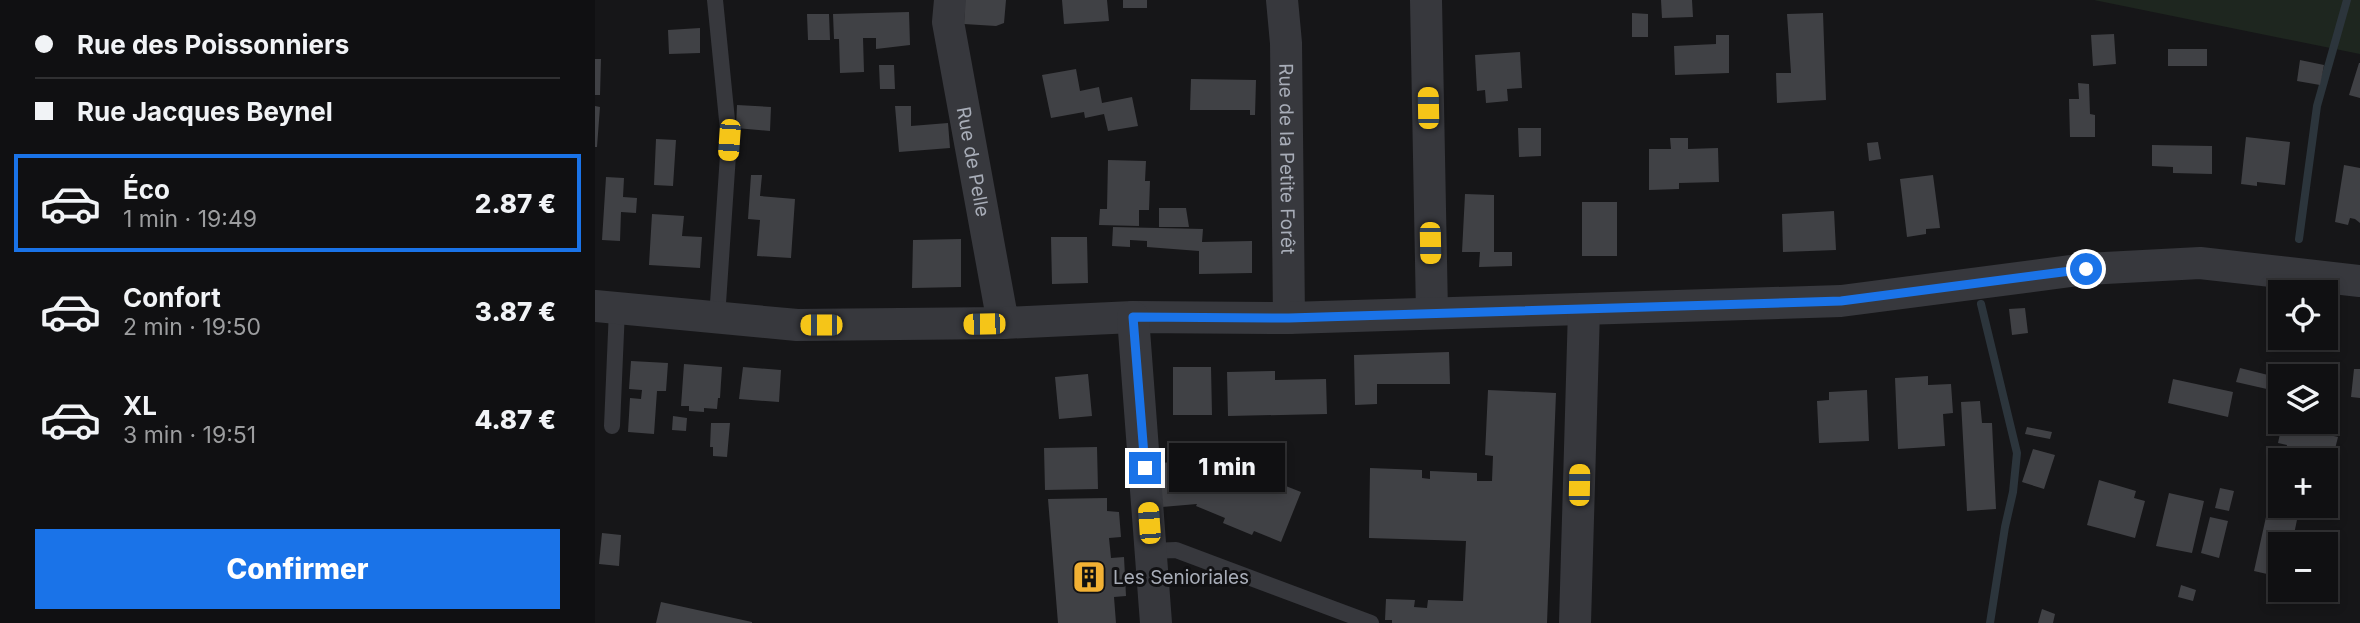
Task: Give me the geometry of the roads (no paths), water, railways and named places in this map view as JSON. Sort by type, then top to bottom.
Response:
[{"type":"street","name":"Rue de Pelle","points":[[950,0],[948,22],[1003,323]]},
{"type":"street","name":"Rue de la Petite Forêt","points":[[1282,0],[1286,43],[1289,318]]},
{"type":"street","points":[[1426,0],[1432,313]]},
{"type":"street","points":[[606,307],[796,325],[1003,323],[1133,317],[1289,318],[1841,301],[2086,269],[2200,264],[2360,281]]},
{"type":"street","points":[[1575,623],[1584,309]]},
{"type":"street","points":[[1133,317],[1156,623]]},
{"type":"lane","points":[[710,1],[729,140],[717,318]]},
{"type":"lane","points":[[606,307],[612,426]]},
{"type":"lane","points":[[1151,551],[1176,550],[1371,623]]},
{"type":"waterway","points":[[2299,239],[2317,106],[2347,0]]},
{"type":"waterway","points":[[1981,304],[2017,453],[2013,492],[1990,623]]},
{"type":"place","name":"Les Senioriales","points":[[1089,577]]}]
